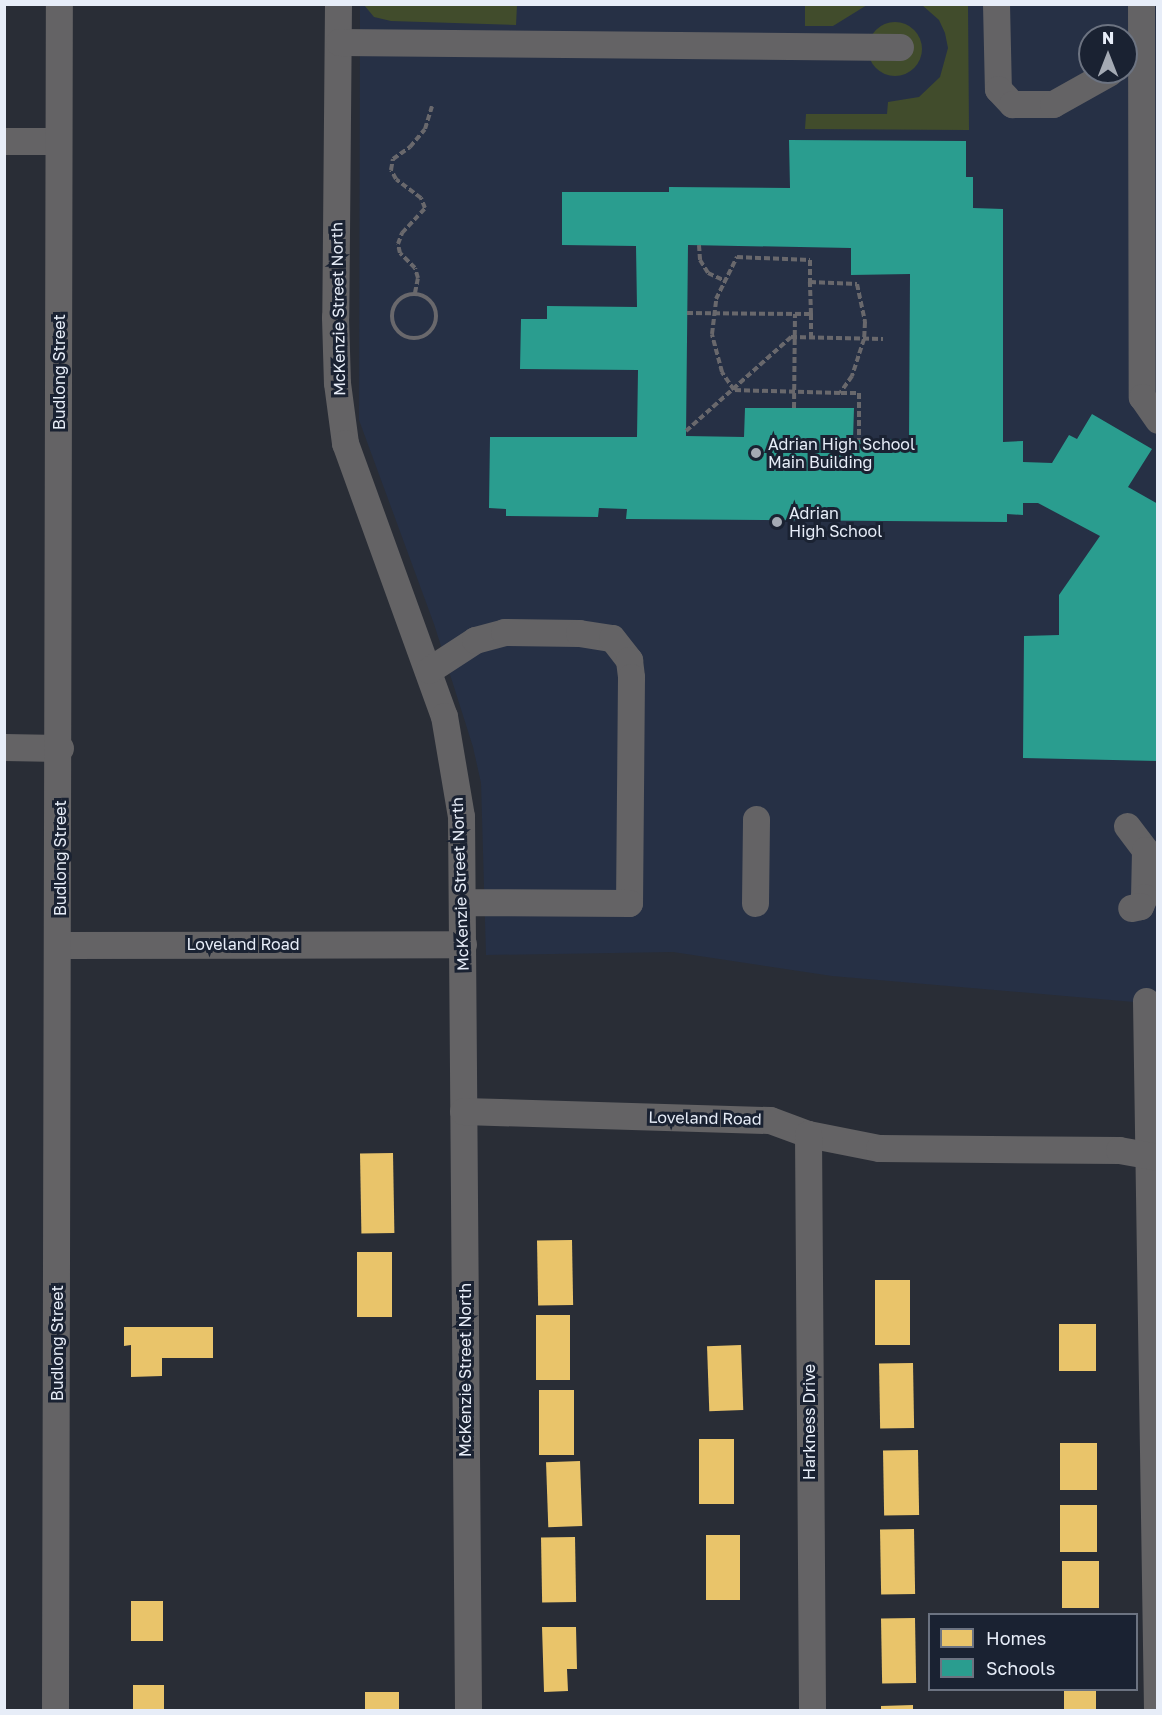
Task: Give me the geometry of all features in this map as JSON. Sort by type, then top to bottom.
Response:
[{"type":"street","name":"Budlong Street","points":[[55,1710],[60,748],[59,4]]},
{"type":"street","name":"McKenzie Street North","points":[[338,4],[335,317],[337,383],[345,443],[387,565],[429,670],[455,771],[461,816],[468,1710]]},
{"type":"street","points":[[996,4],[998,89],[1012,104],[1053,104],[1089,84]]},
{"type":"street","points":[[1138,30],[1141,4]]},
{"type":"street","points":[[339,42],[900,47]]},
{"type":"street","points":[[1136,84],[1149,192],[1142,397],[1158,420]]},
{"type":"street","points":[[4,141],[58,141]]},
{"type":"street","points":[[429,670],[475,640],[504,632],[579,633],[612,638],[628,660],[632,677],[629,903],[462,902]]},
{"type":"street","points":[[4,747],[60,748]]},
{"type":"street","points":[[755,903],[756,819]]},
{"type":"street","points":[[1127,825],[1145,850],[1144,897],[1140,906],[1131,908]]},
{"type":"street","name":"Loveland Road","points":[[59,945],[463,944]]},
{"type":"street","points":[[1146,1001],[1154,1156],[1157,1710]]},
{"type":"street","name":"Loveland Road","points":[[463,1111],[770,1120],[808,1134],[879,1148],[1119,1150],[1154,1156]]},
{"type":"street","name":"Harkness Drive","points":[[808,1134],[812,1710]]},
{"type":"path","points":[[415,293],[418,278],[415,267],[400,253],[398,244],[402,233],[425,208],[421,198],[396,179],[391,170],[393,159],[410,147],[425,129],[432,106]]},
{"type":"path","points":[[699,245],[700,260],[708,273],[723,280]]},
{"type":"path","points":[[734,390],[715,352],[712,314],[723,280],[737,257],[810,260],[811,337]]},
{"type":"path","points":[[810,282],[857,284],[865,321],[864,339],[852,376],[840,393]]},
{"type":"path","points":[[415,293],[429,299],[436,312],[428,333],[414,338],[396,328],[392,315],[396,302],[415,293]]},
{"type":"path","points":[[687,313],[811,314]]},
{"type":"path","points":[[794,408],[795,314]]},
{"type":"path","points":[[686,431],[795,337],[883,339]]},
{"type":"path","points":[[734,390],[859,393],[859,440]]},
{"type":"shaded area","name":"Adrian High School","points":[[360,5],[1157,5],[1157,1004],[832,976],[673,952],[486,955],[481,783],[473,747],[434,624],[359,420]]},
{"type":"green space","points":[[805,4],[867,5],[833,26],[805,26]]},
{"type":"green space","points":[[364,5],[517,5],[516,25],[391,21],[374,17]]},
{"type":"green space","points":[[922,5],[968,5],[969,130],[805,129],[806,114],[887,114],[888,102],[919,97],[940,77],[948,48],[945,33],[939,20]]},
{"type":"green space","points":[[895,22],[905,24],[914,30],[920,39],[922,49],[920,59],[914,68],[905,74],[895,76],[885,74],[876,68],[870,59],[868,49],[870,39],[876,30],[885,24]]},
{"type":"building: Homes","points":[[393,1153],[394,1233],[361,1234],[360,1154]]},
{"type":"building: Homes","points":[[572,1240],[573,1305],[538,1306],[537,1241]]},
{"type":"building: Homes","points":[[357,1252],[392,1252],[392,1317],[357,1317]]},
{"type":"building: Homes","points":[[875,1280],[910,1280],[910,1345],[875,1345]]},
{"type":"building: Homes","points":[[536,1315],[570,1315],[570,1380],[536,1380]]},
{"type":"building: Homes","points":[[1059,1324],[1096,1324],[1096,1371],[1059,1371]]},
{"type":"building: Homes","points":[[124,1327],[213,1327],[213,1358],[162,1358],[162,1376],[131,1377],[131,1345],[124,1346]]},
{"type":"building: Homes","points":[[741,1345],[743,1410],[709,1411],[707,1346]]},
{"type":"building: Homes","points":[[913,1363],[914,1428],[880,1429],[879,1364]]},
{"type":"building: Homes","points":[[539,1390],[574,1390],[574,1455],[539,1455]]},
{"type":"building: Homes","points":[[699,1439],[734,1439],[734,1504],[699,1504]]},
{"type":"building: Homes","points":[[1060,1443],[1097,1443],[1097,1490],[1060,1490]]},
{"type":"building: Homes","points":[[918,1450],[919,1515],[884,1516],[883,1451]]},
{"type":"building: Homes","points":[[580,1461],[582,1526],[548,1527],[546,1462]]},
{"type":"building: Homes","points":[[1060,1505],[1097,1505],[1097,1552],[1060,1552]]},
{"type":"building: Homes","points":[[914,1529],[915,1594],[881,1595],[880,1530]]},
{"type":"building: Homes","points":[[706,1535],[740,1535],[740,1600],[706,1600]]},
{"type":"building: Homes","points":[[575,1537],[576,1602],[542,1603],[541,1538]]},
{"type":"building: Homes","points":[[1062,1561],[1099,1561],[1099,1608],[1062,1608]]},
{"type":"building: Homes","points":[[131,1601],[163,1601],[163,1641],[131,1641]]},
{"type":"building: Homes","points":[[915,1618],[916,1683],[882,1684],[881,1619]]},
{"type":"building: Homes","points":[[542,1627],[576,1627],[577,1669],[567,1669],[568,1691],[544,1692]]},
{"type":"building: Homes","points":[[133,1685],[164,1685],[164,1710],[133,1710]]},
{"type":"building: Homes","points":[[1064,1691],[1096,1691],[1096,1710],[1064,1710]]},
{"type":"building: Homes","points":[[365,1692],[399,1692],[399,1710],[365,1710]]},
{"type":"building: Homes","points":[[913,1705],[913,1710],[881,1710],[881,1706]]},
{"type":"building: Schools","name":"Adrian High School Main Building","points":[[789,140],[966,141],[966,177],[973,177],[973,208],[1003,209],[1003,442],[1023,441],[1023,462],[1052,463],[1069,435],[1077,439],[1092,414],[1152,449],[1128,487],[1158,504],[1158,761],[1023,758],[1024,636],[1059,635],[1059,595],[1100,536],[1038,503],[1023,503],[1023,515],[1007,514],[1007,522],[626,519],[627,509],[599,508],[598,517],[506,516],[506,509],[489,508],[490,437],[637,437],[638,370],[520,369],[521,319],[547,319],[547,306],[637,307],[636,246],[562,245],[562,192],[669,192],[669,187],[790,188]],"holes":[[[688,245],[851,248],[851,275],[910,274],[909,439],[853,440],[854,408],[745,408],[744,437],[686,436]]]},
{"type":"place","name":"Adrian High School Main Building","points":[[756,453]]},
{"type":"place","name":"Adrian High School","points":[[777,522]]}]
